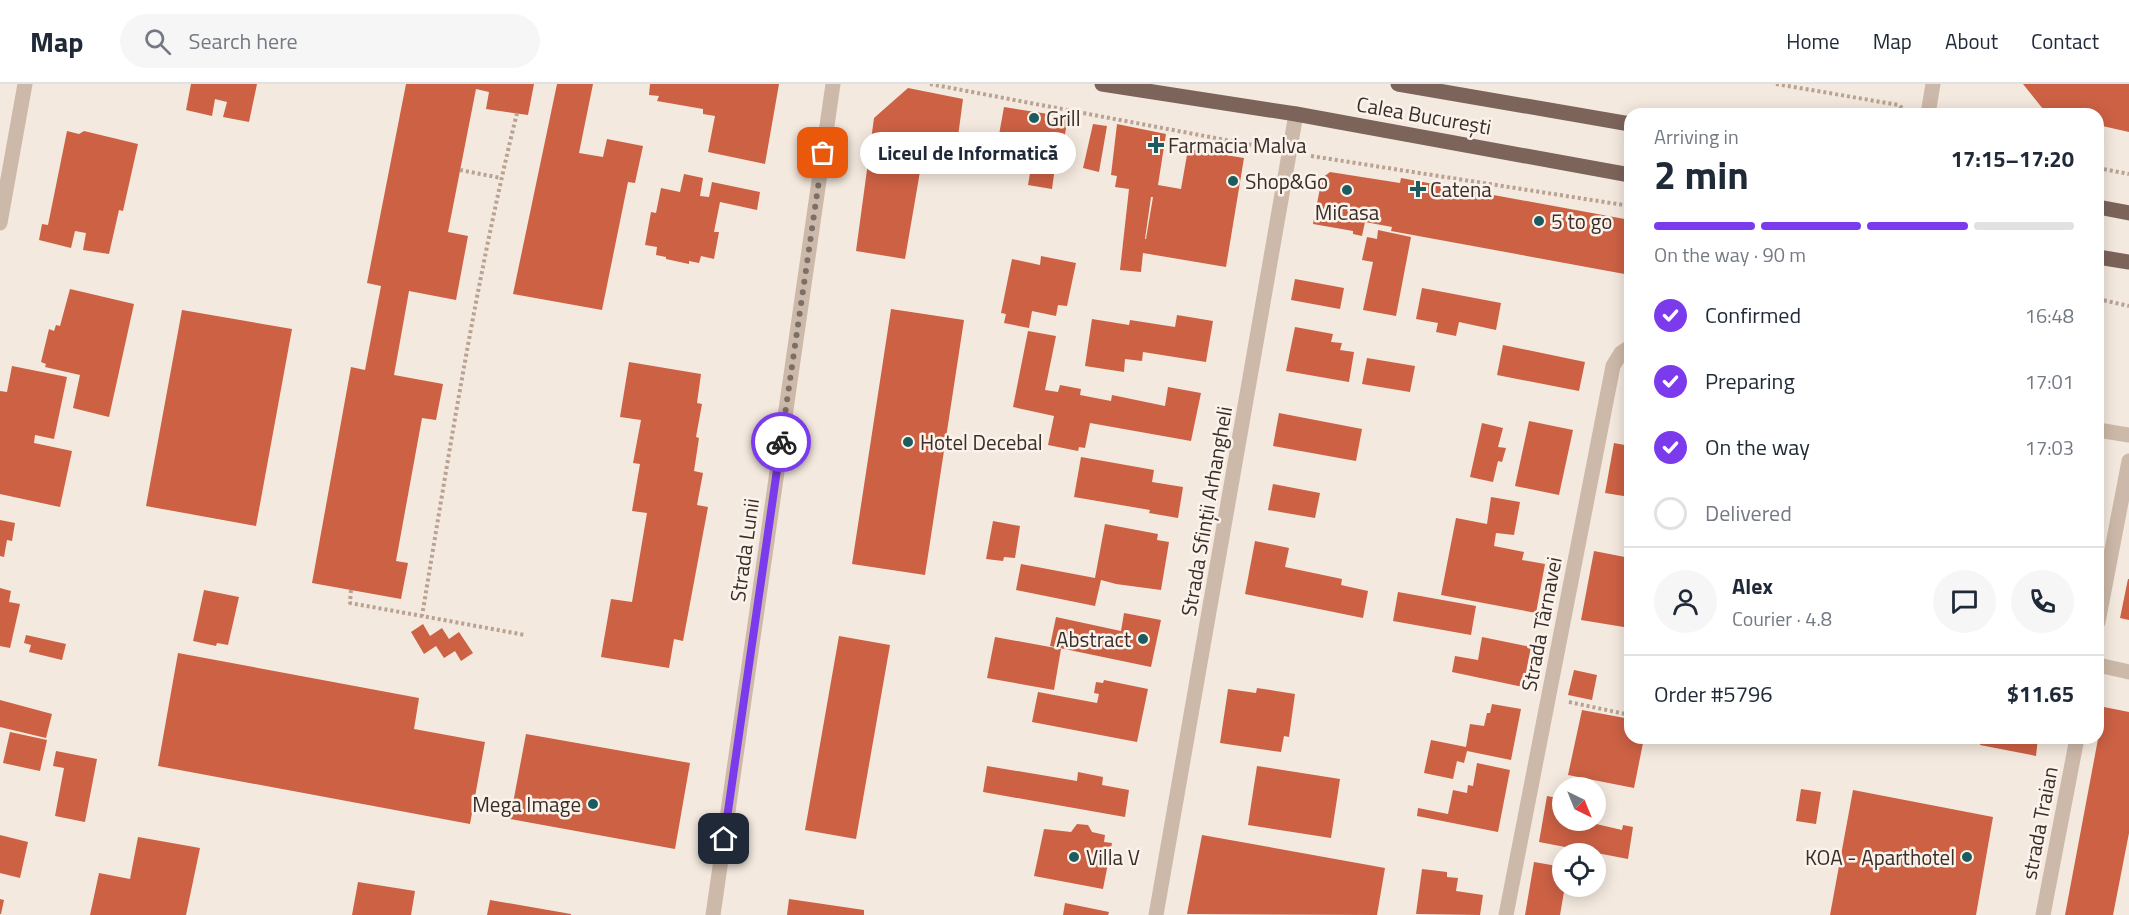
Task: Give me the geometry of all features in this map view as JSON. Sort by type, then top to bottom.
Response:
[{"type":"main road","name":"Calea București","points":[[1102,84],[1296,114],[1624,173]]},
{"type":"main road","name":"Calea București","points":[[1398,84],[1624,123]]},
{"type":"main road","points":[[2104,208],[2129,213]]},
{"type":"main road","points":[[2104,258],[2129,262]]},
{"type":"street","points":[[0,223],[25,84]]},
{"type":"street","name":"Strada Lunii","points":[[713,915],[833,84]]},
{"type":"street","points":[[1929,108],[1933,84]]},
{"type":"street","name":"Strada Sfinții Arhangheli","points":[[1156,915],[1296,114]]},
{"type":"street","name":"Strada Târnavei","points":[[1506,915],[1613,366],[1624,351]]},
{"type":"street","points":[[2104,431],[2129,435]]},
{"type":"street","points":[[2104,591],[2129,461]]},
{"type":"street","points":[[2104,666],[2129,672]]},
{"type":"street","name":"strada Traian","points":[[2043,915],[2076,744]]},
{"type":"path","points":[[1776,84],[1899,105],[1902,108]]},
{"type":"path","points":[[422,616],[459,392],[501,178],[517,113]]},
{"type":"path","points":[[2104,169],[2129,174]]},
{"type":"path","points":[[460,170],[501,178]]},
{"type":"path","points":[[2104,300],[2129,306]]},
{"type":"path","points":[[351,590],[350,603],[525,635]]},
{"type":"path","points":[[1548,698],[1624,714]]},
{"type":"building","points":[[191,84],[257,84],[249,122],[223,117],[227,102],[215,99],[212,116],[186,110]]},
{"type":"building","points":[[406,84],[534,84],[528,115],[486,109],[489,92],[476,89],[448,232],[468,236],[456,300],[409,291],[394,375],[443,384],[436,420],[422,418],[396,561],[408,563],[401,599],[312,583],[351,367],[365,370],[381,286],[367,283]]},
{"type":"building","points":[[557,84],[593,84],[579,153],[603,157],[607,139],[643,146],[635,183],[628,182],[602,310],[513,294]]},
{"type":"building","points":[[650,84],[779,84],[765,164],[708,152],[715,116],[703,114],[703,109],[657,101],[659,96],[649,95]]},
{"type":"building","points":[[2023,84],[2129,84],[2129,132],[2104,126],[2104,108],[2042,108]]},
{"type":"building","points":[[908,88],[963,99],[955,159],[923,154],[905,259],[856,251],[874,118]]},
{"type":"building","points":[[1004,107],[1068,117],[1059,168],[1055,167],[1052,189],[1028,185],[1030,173],[1019,171],[1020,162],[995,157]]},
{"type":"building","points":[[1093,124],[1107,126],[1099,172],[1083,168]]},
{"type":"building","points":[[1117,124],[1166,134],[1158,185],[1181,189],[1188,149],[1244,158],[1226,267],[1143,253],[1141,272],[1120,270],[1129,189],[1115,187],[1117,176],[1111,175]],"holes":[[[1151,197],[1153,197],[1146,239],[1145,239]]]},
{"type":"building","points":[[67,131],[79,134],[84,131],[138,144],[123,211],[119,210],[109,254],[83,250],[86,233],[75,231],[71,248],[39,240],[42,224],[48,225]]},
{"type":"building","points":[[1330,172],[1400,183],[1401,178],[1624,219],[1624,274],[1391,231],[1392,227],[1365,222],[1362,236],[1353,234],[1353,231],[1313,224],[1322,178]]},
{"type":"building","points":[[684,174],[703,178],[700,196],[709,197],[712,182],[760,192],[757,210],[720,202],[714,232],[719,232],[714,259],[701,256],[699,263],[689,261],[689,264],[666,259],[666,257],[656,255],[657,247],[645,245],[651,212],[656,213],[661,188],[680,192]]},
{"type":"building","points":[[1378,230],[1411,237],[1396,316],[1363,310],[1373,262],[1362,260],[1367,237],[1377,239]]},
{"type":"building","points":[[1041,256],[1076,263],[1067,306],[1058,305],[1056,316],[1032,311],[1029,328],[1004,323],[1006,314],[1001,313],[1012,259],[1040,265]]},
{"type":"building","points":[[1295,279],[1344,288],[1340,309],[1291,300]]},
{"type":"building","points":[[1422,288],[1501,303],[1496,330],[1459,322],[1456,336],[1436,332],[1438,323],[1416,319]]},
{"type":"building","points":[[70,289],[134,304],[109,417],[73,408],[80,375],[45,367],[46,364],[41,362],[49,329],[54,331],[56,325],[60,326]]},
{"type":"building","name":"Hotel Decebal","points":[[891,309],[964,320],[925,575],[852,564]]},
{"type":"building","points":[[182,310],[292,329],[256,526],[146,506]]},
{"type":"building","points":[[1177,315],[1213,321],[1206,362],[1143,352],[1142,361],[1125,359],[1124,372],[1085,366],[1092,319],[1129,325],[1130,320],[1175,327]]},
{"type":"building","points":[[1295,327],[1333,334],[1331,342],[1342,343],[1340,350],[1354,352],[1349,382],[1286,371]]},
{"type":"building","points":[[1028,331],[1056,336],[1045,390],[1058,392],[1060,385],[1081,389],[1080,395],[1111,401],[1112,395],[1165,406],[1168,387],[1201,393],[1191,441],[1090,423],[1085,448],[1079,447],[1078,451],[1048,445],[1054,416],[1013,407]]},
{"type":"building","points":[[1503,345],[1585,362],[1579,391],[1497,375]]},
{"type":"building","points":[[1367,358],[1415,366],[1410,392],[1362,384]]},
{"type":"building","points":[[629,362],[701,374],[697,403],[702,404],[696,437],[699,438],[694,471],[703,473],[697,505],[708,507],[683,641],[674,639],[669,668],[601,657],[611,599],[632,602],[647,513],[632,511],[640,464],[633,463],[641,420],[620,417]]},
{"type":"building","points":[[12,366],[67,377],[54,439],[35,435],[34,443],[72,451],[60,507],[0,494],[0,391],[7,392]]},
{"type":"building","points":[[1279,413],[1362,429],[1356,461],[1273,446]]},
{"type":"building","points":[[1529,421],[1573,430],[1559,495],[1515,486]]},
{"type":"building","points":[[1482,423],[1503,428],[1498,447],[1506,448],[1502,462],[1498,461],[1493,482],[1470,477]]},
{"type":"building","points":[[1614,443],[1624,445],[1624,496],[1605,493]]},
{"type":"building","points":[[1081,457],[1154,470],[1152,482],[1183,487],[1178,518],[1149,513],[1150,510],[1074,497]]},
{"type":"building","points":[[1273,484],[1320,493],[1315,518],[1268,510]]},
{"type":"building","points":[[1491,497],[1520,502],[1514,535],[1496,533],[1494,546],[1524,552],[1522,560],[1545,564],[1536,613],[1441,595],[1456,518],[1487,524]]},
{"type":"building","points":[[0,520],[15,523],[12,541],[7,540],[4,557],[0,556]]},
{"type":"building","points":[[993,521],[1020,526],[1015,558],[1004,557],[1003,561],[986,559]]},
{"type":"building","points":[[1105,524],[1158,534],[1157,540],[1169,542],[1161,590],[1101,580],[1095,606],[1016,590],[1021,564],[1095,578]]},
{"type":"building","points":[[1255,541],[1289,548],[1285,567],[1342,579],[1341,585],[1368,591],[1363,618],[1245,594]]},
{"type":"building","points":[[1594,551],[1624,557],[1624,627],[1581,620]]},
{"type":"building","points":[[2129,579],[2129,620],[2120,618]]},
{"type":"building","points":[[0,588],[11,591],[9,602],[20,604],[10,648],[0,646]]},
{"type":"building","points":[[204,590],[239,597],[228,645],[217,643],[216,646],[193,641]]},
{"type":"building","points":[[1398,592],[1476,606],[1471,635],[1393,621]]},
{"type":"building","points":[[1124,613],[1161,620],[1151,667],[1050,646],[1056,617],[1121,631]]},
{"type":"building","points":[[423,624],[430,636],[442,628],[449,639],[459,632],[473,653],[461,661],[455,651],[444,658],[436,646],[424,654],[411,632]]},
{"type":"building","points":[[26,635],[66,644],[62,660],[29,652],[31,645],[24,643]]},
{"type":"building","points":[[839,636],[890,645],[856,839],[805,830]]},
{"type":"building","points":[[995,637],[1061,649],[1054,690],[987,678]]},
{"type":"building","points":[[1482,637],[1531,647],[1523,687],[1452,672],[1455,656],[1478,660]]},
{"type":"building","points":[[178,653],[419,698],[414,729],[485,742],[470,824],[158,766]]},
{"type":"building","points":[[1574,670],[1597,675],[1592,700],[1568,695]]},
{"type":"building","points":[[1104,680],[1148,689],[1137,742],[1032,722],[1038,692],[1097,703],[1099,694],[1094,693],[1096,682],[1103,683]]},
{"type":"building","points":[[1257,688],[1295,694],[1289,737],[1284,736],[1281,752],[1220,743],[1228,689],[1256,693]]},
{"type":"building","points":[[0,700],[52,714],[46,738],[0,727]]},
{"type":"building","points":[[1492,704],[1521,709],[1511,760],[1467,751],[1464,763],[1457,761],[1453,779],[1424,773],[1431,740],[1466,747],[1470,724],[1484,726]]},
{"type":"building","points":[[2104,707],[2129,712],[2129,833],[2113,915],[2065,915],[2097,744],[2104,744]]},
{"type":"building","points":[[1582,710],[1624,718],[1624,744],[1643,744],[1634,788],[1606,782],[1606,777],[1568,775]]},
{"type":"building","points":[[10,732],[47,740],[40,771],[3,763]]},
{"type":"building","points":[[526,734],[690,763],[675,849],[510,819]]},
{"type":"building","points":[[1980,744],[2037,744],[2036,756]]},
{"type":"building","points":[[56,751],[97,759],[85,822],[55,816],[64,768],[53,766]]},
{"type":"building","points":[[1477,763],[1510,770],[1498,832],[1417,816],[1418,808],[1448,814],[1453,790],[1467,793],[1468,785],[1473,786]]},
{"type":"building","points":[[987,766],[1077,781],[1078,772],[1103,777],[1102,785],[1129,790],[1125,817],[983,792]]},
{"type":"building","points":[[1257,766],[1340,779],[1331,838],[1248,825]]},
{"type":"building","points":[[1801,789],[1821,792],[1816,824],[1796,821]]},
{"type":"building","points":[[1853,790],[1993,817],[1976,915],[1830,915]]},
{"type":"building","points":[[1547,796],[1552,797],[1552,831],[1606,831],[1606,826],[1622,830],[1623,825],[1633,827],[1628,859],[1606,855],[1606,843],[1552,844],[1539,842]]},
{"type":"building","name":"Villa V","points":[[1077,824],[1088,825],[1092,832],[1105,835],[1104,842],[1112,843],[1103,889],[1034,876],[1044,829],[1071,832]]},
{"type":"building","points":[[0,835],[28,842],[20,878],[0,873]]},
{"type":"building","points":[[1202,835],[1385,868],[1377,915],[1187,914]]},
{"type":"building","points":[[138,837],[200,848],[186,915],[90,915],[99,873],[130,879]]},
{"type":"building","points":[[1534,862],[1552,865],[1552,897],[1563,897],[1560,915],[1525,915]]},
{"type":"building","points":[[1422,869],[1447,872],[1447,877],[1458,878],[1456,891],[1483,895],[1480,915],[1416,914]]},
{"type":"building","points":[[358,882],[415,891],[411,915],[352,915]]},
{"type":"building","points":[[0,899],[4,900],[1,914],[0,914]]},
{"type":"building","points":[[789,899],[864,910],[864,915],[787,915]]},
{"type":"building","points":[[490,900],[571,914],[571,915],[487,915]]},
{"type":"building","points":[[1065,903],[1109,912],[1108,915],[1063,915]]},
{"type":"way so far","points":[[781,442],[823,153]]},
{"type":"place","name":"Grill","points":[[1034,118]]},
{"type":"place","name":"Farmacia Malva","points":[[1156,145]]},
{"type":"place","name":"Liceul de Informatică","points":[[823,153]]},
{"type":"place","name":"Shop&Go","points":[[1233,181]]},
{"type":"place","name":"Catena","points":[[1418,189]]},
{"type":"place","name":"MiCasa","points":[[1347,190]]},
{"type":"place","name":"5 to go","points":[[1539,221]]},
{"type":"place","name":"Hotel Decebal","points":[[908,442]]},
{"type":"place","name":"Abstract","points":[[1143,639]]},
{"type":"place","name":"Mega Image","points":[[593,804]]},
{"type":"place","name":"Villa V","points":[[1074,857]]},
{"type":"place","name":"KOA - Aparthotel","points":[[1967,857]]},
{"type":"route","points":[[724,839],[781,442]]}]
